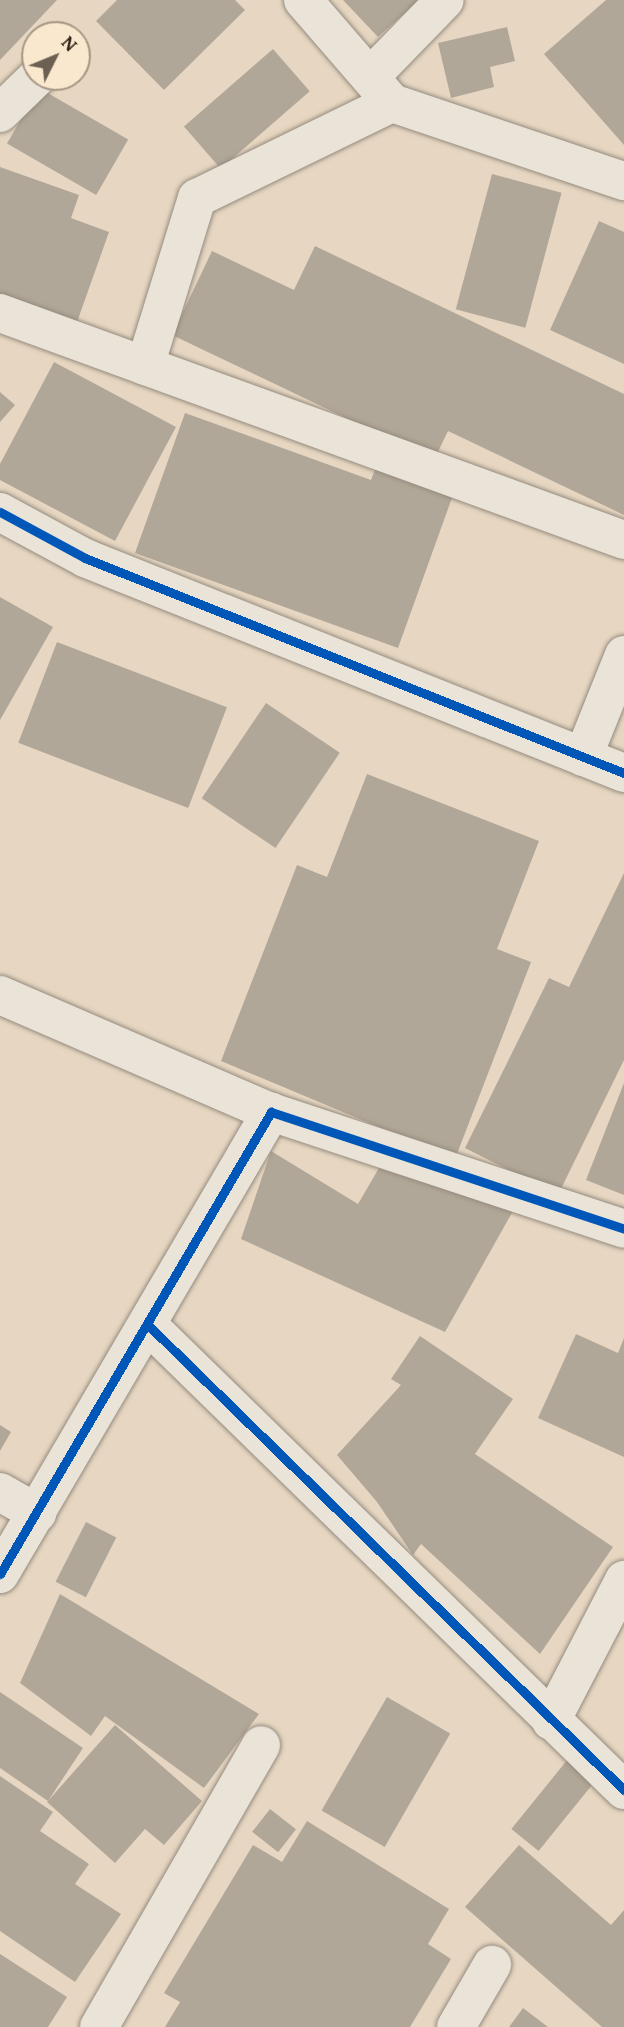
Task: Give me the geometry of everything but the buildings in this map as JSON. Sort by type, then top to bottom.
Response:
[{"type":"street","points":[[303,0],[381,90],[624,181]]},
{"type":"street","points":[[145,366],[197,198],[381,90],[445,0]]},
{"type":"street","points":[[0,113],[23,91]]},
{"type":"street","points":[[0,313],[624,540]]},
{"type":"street","points":[[0,512],[85,558],[624,773]]},
{"type":"street","points":[[583,757],[624,655]]},
{"type":"street","points":[[0,995],[271,1112],[624,1229]]},
{"type":"street","points":[[0,1574],[271,1112]]},
{"type":"street","points":[[147,1324],[624,1790]]},
{"type":"street","points":[[0,1492],[37,1513]]},
{"type":"street","points":[[551,1721],[624,1580]]},
{"type":"street","points":[[99,2027],[261,1745]]},
{"type":"street","points":[[456,2027],[492,1965]]},
{"type":"cycle path","points":[[0,512],[85,558],[624,773]]},
{"type":"cycle path","points":[[0,1574],[271,1112],[624,1229]]},
{"type":"cycle path","points":[[147,1324],[624,1790]]}]
